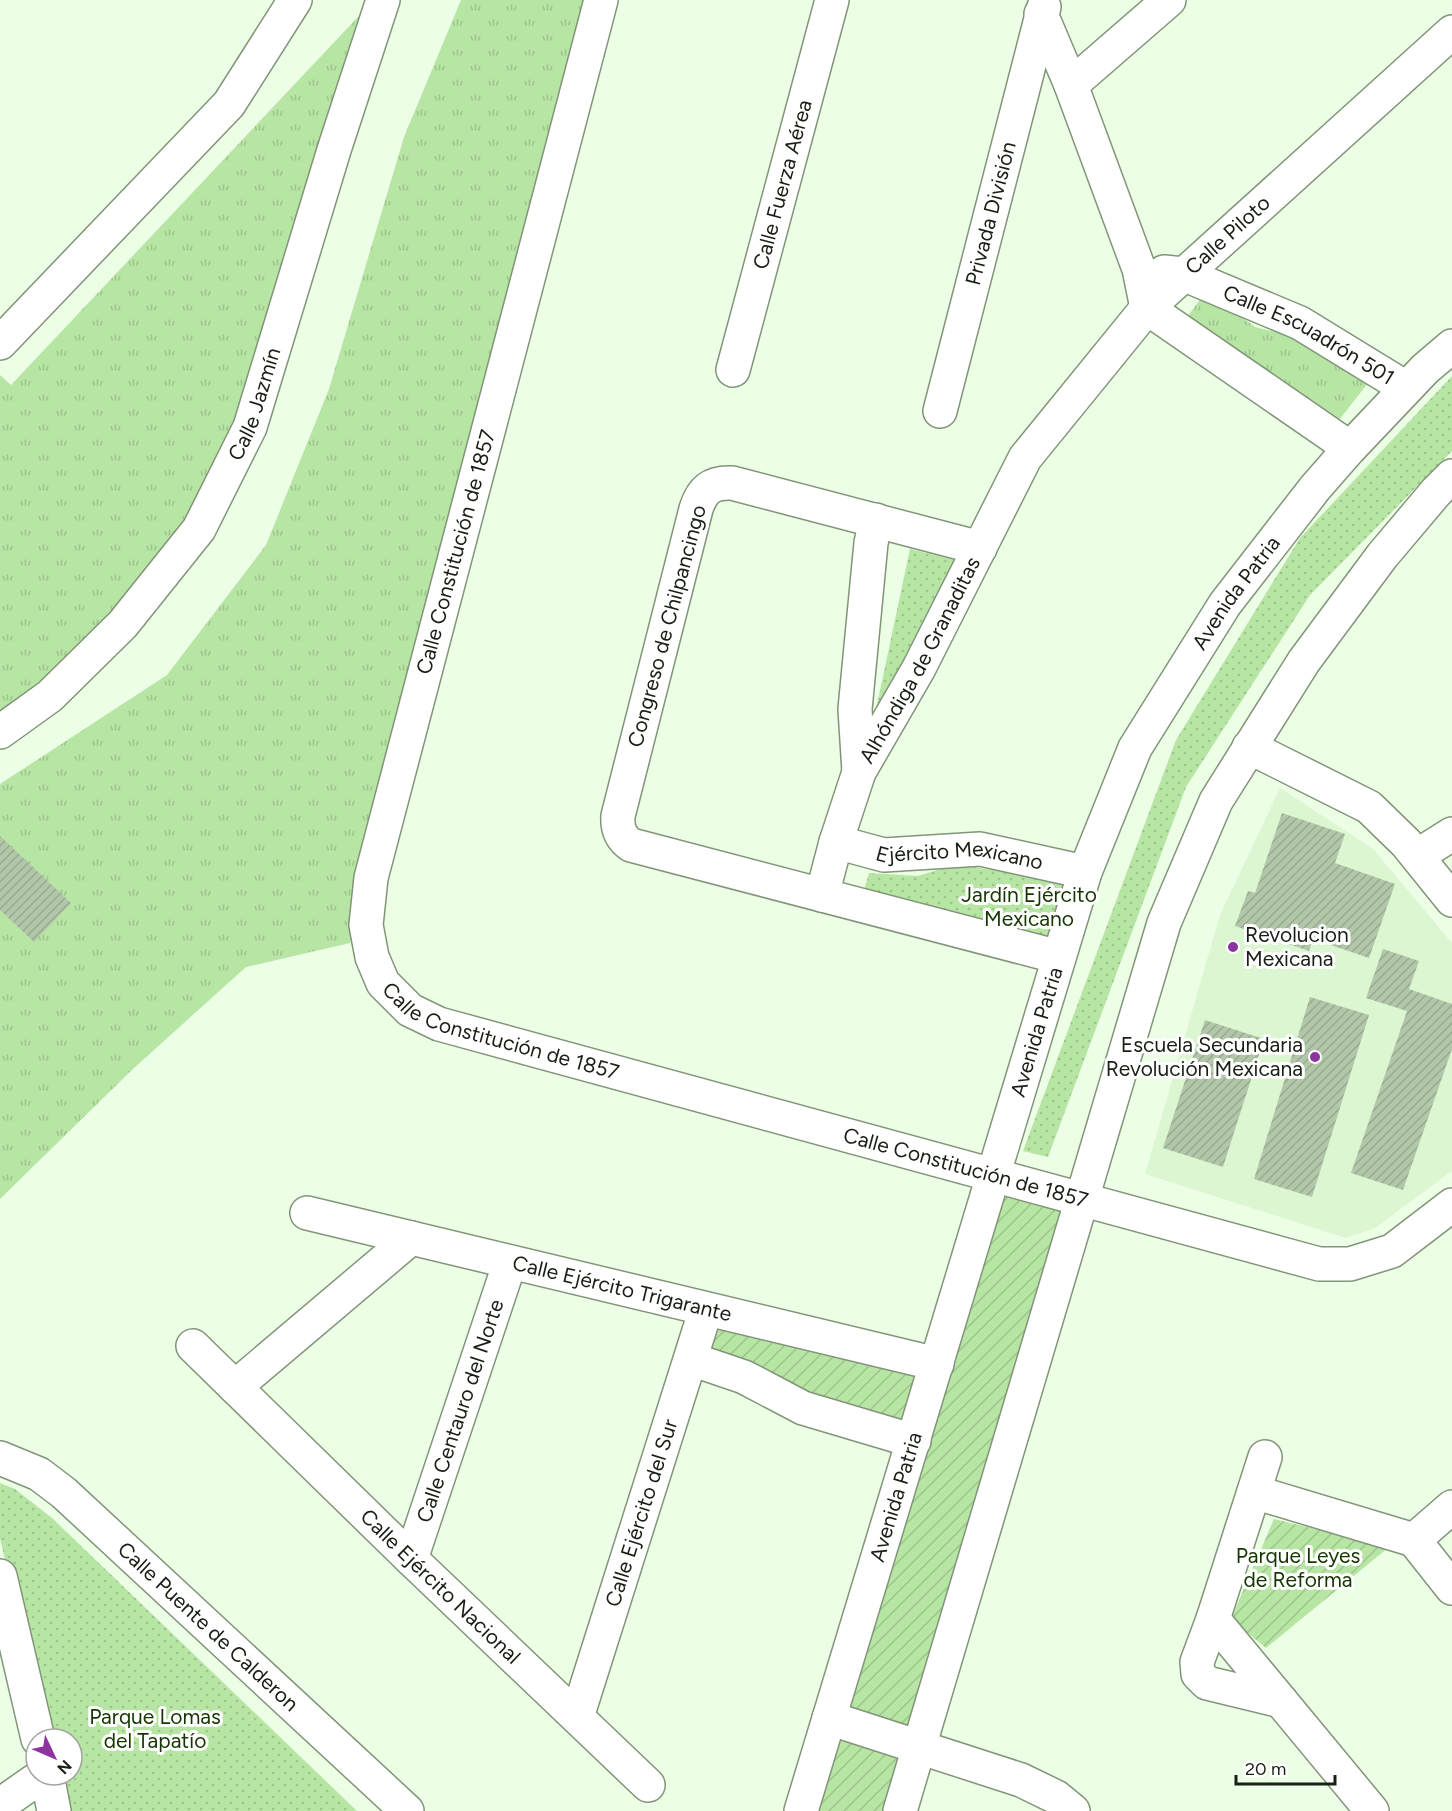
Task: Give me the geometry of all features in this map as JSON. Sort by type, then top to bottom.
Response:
[{"type":"street","points":[[0,343],[229,104],[295,0]]},
{"type":"street","name":"Calle Jazmín","points":[[0,732],[50,696],[123,624],[199,529],[250,427],[334,150],[383,0]]},
{"type":"street","name":"Calle Constitución de 1857","points":[[601,0],[371,878],[366,925],[372,957],[383,983],[410,1010],[439,1024],[1080,1201],[1318,1264],[1350,1264],[1392,1251],[1452,1205]]},
{"type":"street","name":"Calle Fuerza Aérea","points":[[733,370],[832,0]]},
{"type":"street","points":[[1071,85],[1169,0]]},
{"type":"street","points":[[1044,7],[1139,269],[1147,308],[1350,448]]},
{"type":"street","name":"Privada División","points":[[940,411],[1044,7]]},
{"type":"street","name":"Calle Piloto","points":[[1025,458],[1147,308],[1452,32]]},
{"type":"street","name":"Calle Escuadrón 501","points":[[1139,269],[1184,274],[1300,323],[1406,388]]},
{"type":"street","name":"Avenida Patria","points":[[801,1811],[1084,872],[1135,748],[1225,604],[1315,488],[1406,388],[1452,346]]},
{"type":"street","name":"Alhóndiga de Granaditas","points":[[822,895],[836,842],[859,772],[919,668],[1025,458]]},
{"type":"street","points":[[900,1811],[1164,923],[1216,801],[1304,661],[1382,556],[1452,476]]},
{"type":"street","name":"Congreso de Chilpancingo","points":[[822,895],[632,845],[620,834],[617,825],[700,497],[709,486],[720,482],[732,483],[980,548]]},
{"type":"street","name":"Alhóndiga de Granaditas","points":[[859,772],[855,709],[871,543],[876,520]]},
{"type":"street","points":[[1249,747],[1369,807],[1406,843],[1452,900]]},
{"type":"street","points":[[1417,856],[1452,834]]},
{"type":"street","name":"Ejército Mexicano","points":[[836,842],[884,855],[980,849],[1084,872]]},
{"type":"street","points":[[822,895],[1059,957]]},
{"type":"street","name":"Calle Ejército Trigarante","points":[[307,1213],[936,1364]]},
{"type":"street","points":[[235,1388],[411,1238]]},
{"type":"street","name":"Calle Centauro del Norte","points":[[411,1559],[510,1262]]},
{"type":"street","name":"Calle Ejército del Sur","points":[[578,1717],[706,1309]]},
{"type":"street","name":"Calle Ejército Nacional","points":[[193,1346],[411,1559],[648,1785]]},
{"type":"street","points":[[691,1359],[744,1377],[803,1408],[914,1441]]},
{"type":"street","points":[[1265,1457],[1197,1662],[1198,1674],[1207,1683],[1281,1701]]},
{"type":"street","name":"Calle Puente de Calderon","points":[[0,1458],[39,1474],[64,1493],[407,1811]]},
{"type":"street","points":[[1254,1492],[1414,1540],[1452,1588]]},
{"type":"street","points":[[1414,1540],[1452,1507]]},
{"type":"street","points":[[0,1576],[35,1727]]},
{"type":"street","points":[[1213,1619],[1372,1811]]},
{"type":"street","points":[[829,1718],[1021,1780],[1056,1797],[1073,1811]]},
{"type":"street","points":[[0,1805],[27,1787]]},
{"type":"street","points":[[48,1787],[54,1811]]},
{"type":"shaded area","name":"Escuela Secundaria Revolución Mexicana","points":[[1280,788],[1373,849],[1452,943],[1452,1171],[1375,1228],[1346,1238],[1145,1174],[1220,915]]},
{"type":"green space","points":[[374,0],[383,0],[199,529],[0,728],[0,375],[11,385]]},
{"type":"green space","points":[[461,0],[602,0],[350,943],[246,967],[134,1068],[0,1199],[0,784],[167,675],[266,545],[329,389],[404,137]]},
{"type":"green space","points":[[1206,291],[1255,327],[1295,337],[1368,383],[1339,420],[1264,371],[1188,316]]},
{"type":"green space","points":[[1452,376],[1452,451],[1310,595],[1186,787],[1048,1157],[1023,1151],[1176,740],[1300,538]]},
{"type":"green space","points":[[910,549],[955,560],[898,674],[875,714]]},
{"type":"green space","name":"Jardín Ejército Mexicano","points":[[956,864],[1072,883],[1054,945],[862,897],[869,873],[918,876]]},
{"type":"green space","points":[[999,1191],[1077,1210],[922,1737],[829,1718]]},
{"type":"green space","points":[[706,1309],[937,1364],[914,1441],[691,1359]]},
{"type":"green space","name":"Parque Lomas del Tapatío","points":[[0,1483],[15,1489],[52,1518],[357,1811],[63,1811],[58,1787],[84,1787],[84,1727],[43,1727],[0,1538]]},
{"type":"green space","name":"Parque Leyes de Reforma","points":[[1274,1519],[1389,1547],[1266,1648],[1231,1619]]},
{"type":"green space","points":[[835,1731],[916,1757],[900,1811],[809,1811]]},
{"type":"building","points":[[1282,813],[1345,834],[1335,863],[1395,884],[1369,958],[1313,939],[1309,951],[1235,926],[1248,891],[1255,893]]},
{"type":"building","points":[[0,836],[71,903],[34,942],[0,910]]},
{"type":"building","points":[[1383,949],[1419,961],[1409,989],[1452,1004],[1452,1049],[1403,1190],[1351,1173],[1407,1011],[1366,998]]},
{"type":"building","points":[[1310,997],[1369,1015],[1312,1197],[1254,1179]]},
{"type":"building","points":[[1205,1020],[1264,1039],[1223,1167],[1163,1148]]},
{"type":"place","name":"Revolucion Mexicana","points":[[1233,947]]},
{"type":"place","name":"Escuela Secundaria Revolución Mexicana","points":[[1315,1057]]}]
